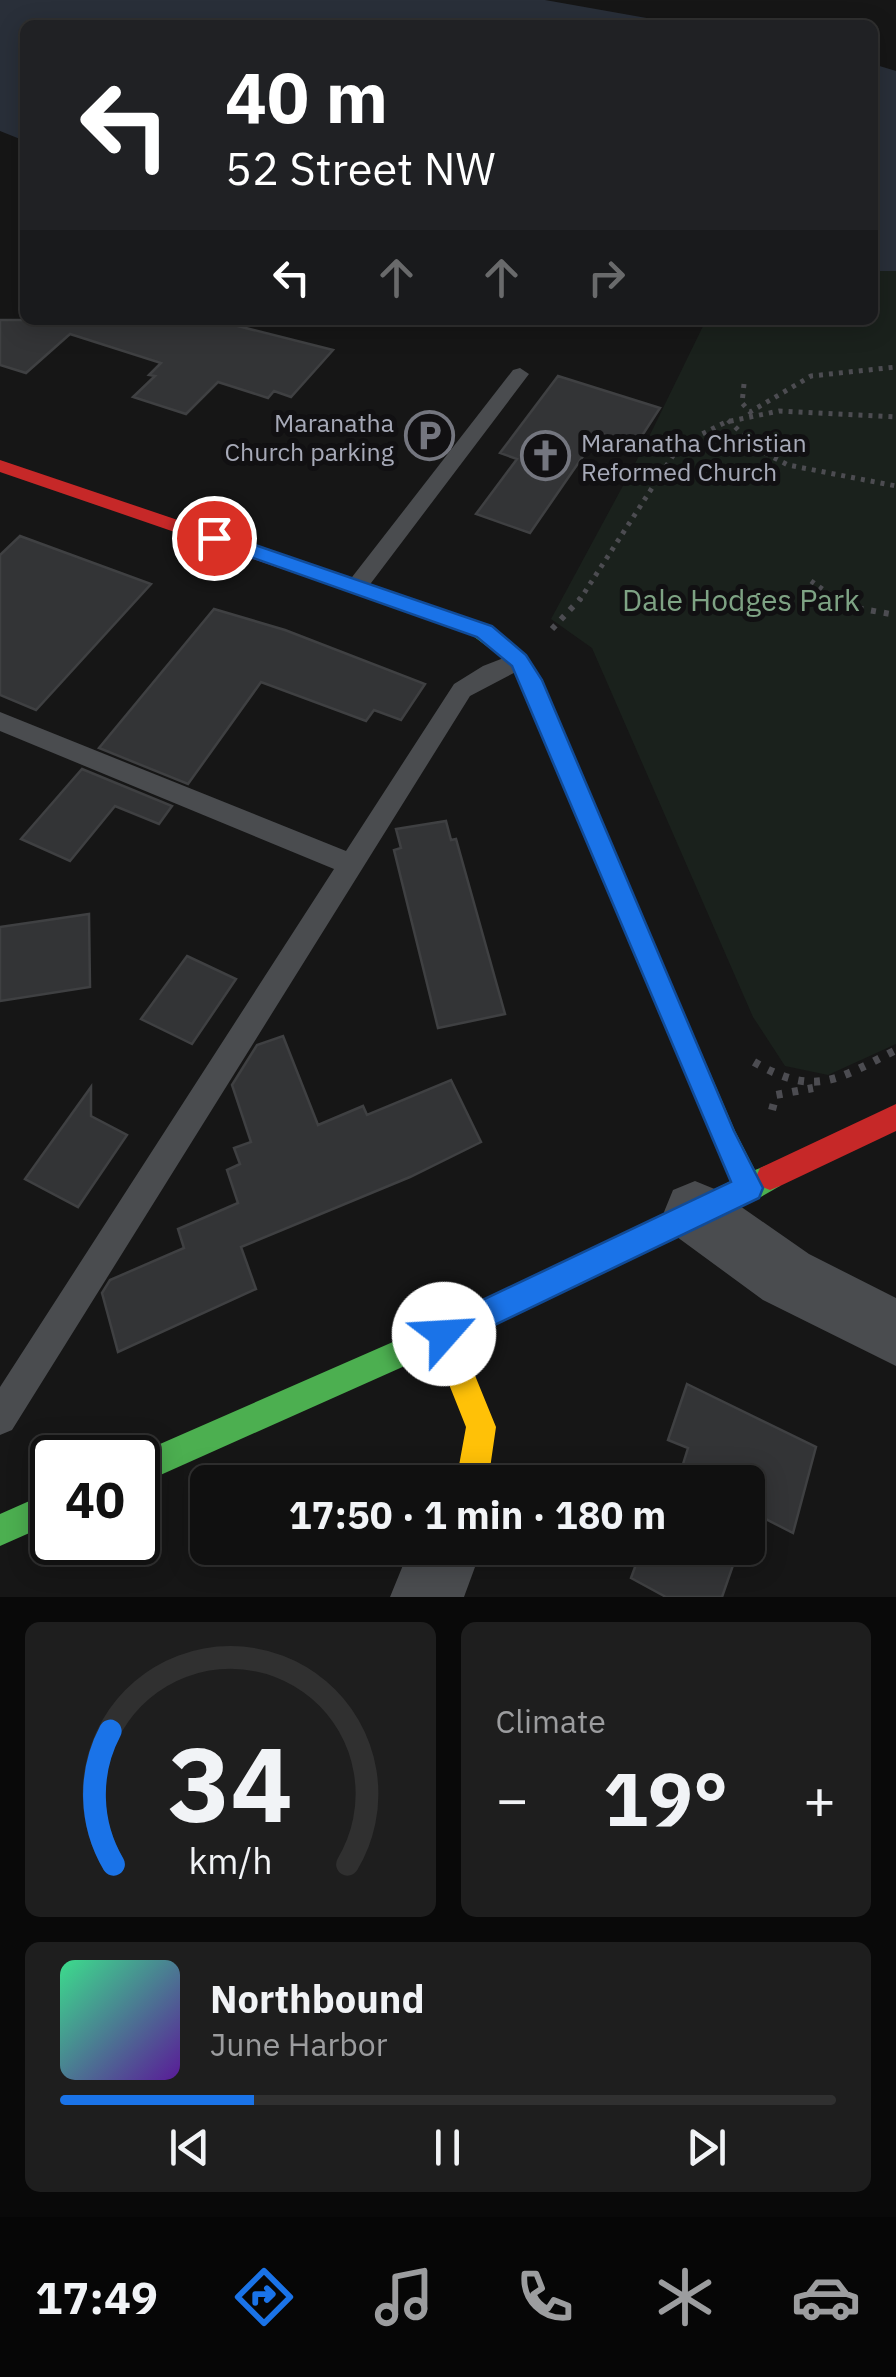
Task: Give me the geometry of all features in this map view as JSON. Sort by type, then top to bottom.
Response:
[{"type":"street","points":[[0,466],[484,632],[519,660],[531,680],[724,1140],[722,1200],[786,1277],[896,1333]]},
{"type":"street","points":[[160,1460],[444,1334],[896,1116]]},
{"type":"street","points":[[444,1334],[481,1427],[475,1465]]},
{"type":"street","points":[[0,1530],[30,1517]]},
{"type":"street","points":[[427,1597],[439,1565]]},
{"type":"lane","points":[[358,586],[520,374]]},
{"type":"lane","points":[[0,1418],[462,690],[519,660]]},
{"type":"lane","points":[[0,721],[350,865]]},
{"type":"path","points":[[541,636],[572,612],[674,454],[697,434],[750,412],[812,376],[896,367]]},
{"type":"path","points":[[744,384],[742,403],[750,412]]},
{"type":"path","points":[[750,412],[780,410],[896,417]]},
{"type":"path","points":[[728,420],[759,450],[788,464],[896,486]]},
{"type":"path","points":[[811,582],[846,606],[896,615]]},
{"type":"path","points":[[551,629],[559,637]]},
{"type":"path","points":[[752,1061],[783,1081],[816,1087],[896,1050]]},
{"type":"green space","name":"Dale Hodges Park","points":[[878,271],[896,271],[896,1044],[828,1075],[785,1066],[753,1017],[592,648],[551,619],[645,445],[704,325],[878,325]]},
{"type":"shaded area","points":[[0,0],[545,0],[658,20],[20,20],[20,139],[0,131]]},
{"type":"shaded area","points":[[878,66],[896,71],[896,271],[878,271]]},
{"type":"building","points":[[0,320],[20,320],[20,325],[234,325],[333,350],[291,397],[274,391],[268,398],[218,382],[186,414],[133,397],[155,376],[149,375],[161,363],[70,334],[26,373],[0,365]]},
{"type":"building","name":"Maranatha Christian Reformed Church","points":[[558,376],[660,408],[636,445],[599,433],[530,533],[476,514],[517,459],[500,453]]},
{"type":"building","points":[[20,536],[151,584],[36,710],[0,695],[0,555]]},
{"type":"building","points":[[214,609],[285,630],[425,684],[401,720],[374,710],[366,721],[261,682],[188,784],[99,748]]},
{"type":"building","points":[[82,769],[172,806],[159,824],[115,806],[70,861],[21,839]]},
{"type":"building","points":[[446,821],[451,840],[456,839],[505,1014],[438,1028],[394,850],[401,848],[396,829]]},
{"type":"building","points":[[89,914],[90,987],[0,1001],[0,927]]},
{"type":"building","points":[[187,956],[236,979],[192,1044],[141,1019]]},
{"type":"building","points":[[283,1036],[318,1125],[363,1106],[367,1115],[451,1080],[481,1142],[410,1177],[241,1247],[256,1289],[118,1352],[102,1293],[110,1280],[184,1248],[178,1229],[238,1203],[227,1170],[240,1164],[234,1148],[251,1142],[232,1085],[257,1045]]},
{"type":"building","points":[[91,1087],[91,1116],[127,1135],[78,1207],[25,1179]]},
{"type":"building","points":[[687,1384],[816,1447],[793,1533],[765,1519],[765,1465],[683,1465],[688,1448],[668,1440]]},
{"type":"building","points":[[636,1565],[733,1565],[722,1597],[666,1597],[631,1578]]},
{"type":"traffic: fast","points":[[476,628],[519,660],[531,680],[725,1140],[749,1188]]},
{"type":"traffic: fast","points":[[160,1459],[444,1334],[770,1177]]},
{"type":"traffic: fast","points":[[0,1530],[30,1517]]},
{"type":"traffic: slow","points":[[444,1334],[481,1427],[475,1465]]},
{"type":"traffic: jam","points":[[0,466],[476,628]]},
{"type":"traffic: jam","points":[[770,1177],[896,1117]]},
{"type":"place","name":"Maranatha Church parking","points":[[429,436]]},
{"type":"place","name":"Maranatha Christian Reformed Church","points":[[546,456]]},
{"type":"route","points":[[214,538],[484,632],[519,660],[531,680],[724,1140],[749,1188],[652,1231],[444,1334]]}]
